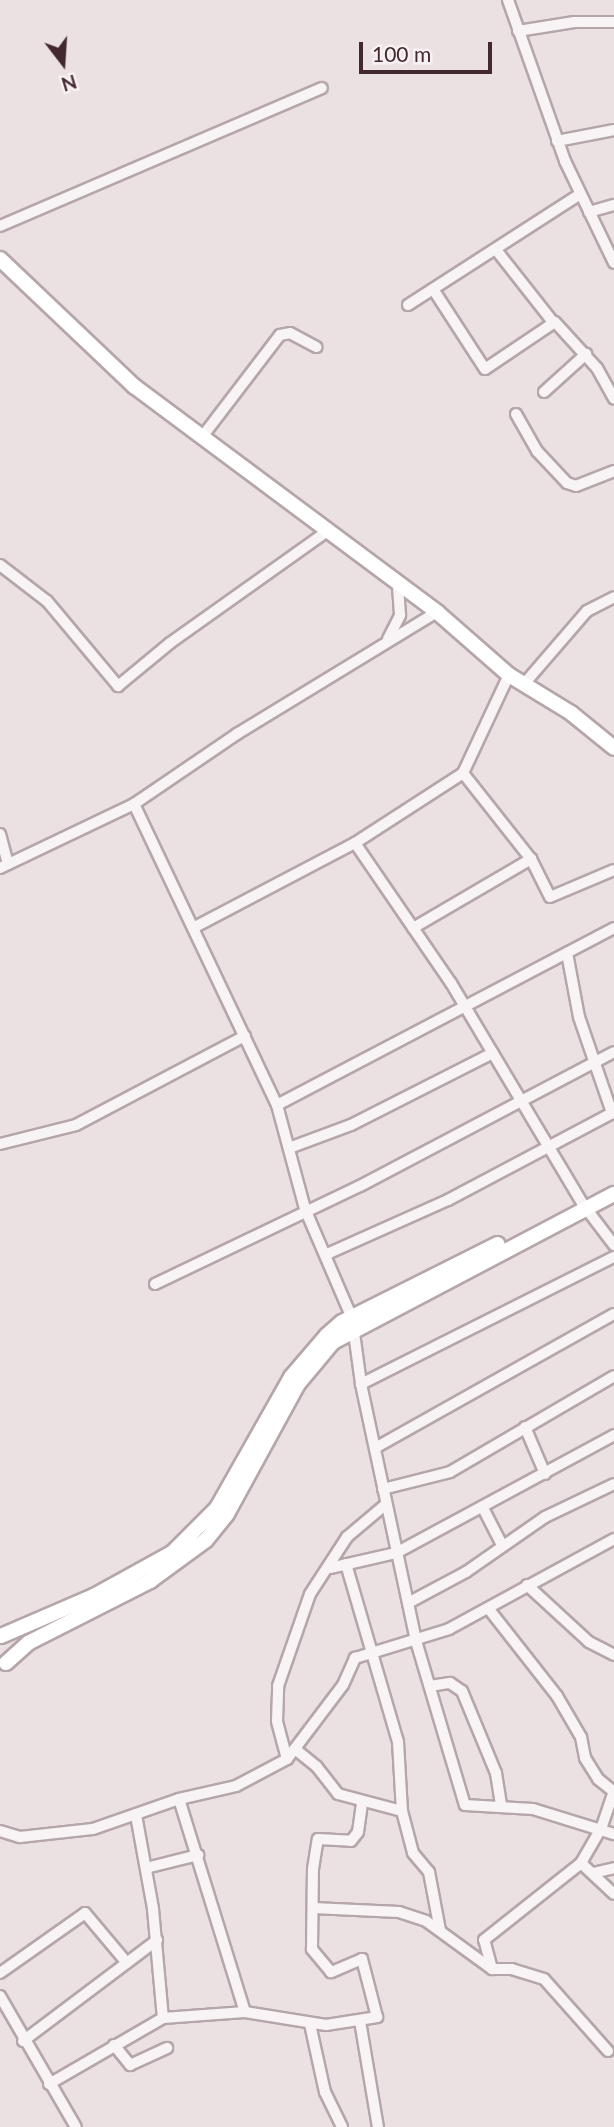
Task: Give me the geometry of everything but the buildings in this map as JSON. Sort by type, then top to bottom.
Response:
[{"type":"main road","points":[[0,259],[109,365],[437,612],[509,675],[571,713],[614,748]]},
{"type":"main road","points":[[586,1205],[614,1184]]},
{"type":"main road","points":[[3,1667],[8,1649],[1,1636],[145,1570],[196,1533],[217,1508],[291,1377],[327,1335],[354,1325],[586,1205],[614,1194]]},
{"type":"main road","points":[[3,1667],[28,1643],[150,1581],[206,1540],[227,1514],[314,1361],[354,1325]]},
{"type":"street","points":[[508,0],[557,141],[614,263]]},
{"type":"street","points":[[518,31],[574,22],[614,22]]},
{"type":"street","points":[[0,226],[322,88]]},
{"type":"street","points":[[557,141],[614,130]]},
{"type":"street","points":[[408,305],[497,251],[580,194]]},
{"type":"street","points":[[589,212],[614,205]]},
{"type":"street","points":[[497,251],[552,321],[586,354],[614,399]]},
{"type":"street","points":[[433,289],[485,369],[552,321]]},
{"type":"street","points":[[202,436],[280,335],[290,333],[316,346]]},
{"type":"street","points":[[544,392],[586,354]]},
{"type":"street","points":[[516,414],[537,451],[567,483],[576,486],[614,471]]},
{"type":"street","points":[[0,565],[47,601],[118,686],[170,643],[328,530]]},
{"type":"street","points":[[386,641],[400,615],[398,583]]},
{"type":"street","points":[[524,684],[587,611],[614,597]]},
{"type":"street","points":[[0,834],[4,866],[134,804],[386,641],[437,612]]},
{"type":"street","points":[[193,928],[355,843],[463,773],[509,675]]},
{"type":"street","points":[[463,773],[531,859],[551,897],[614,870]]},
{"type":"street","points":[[134,804],[277,1105],[305,1209],[327,1254],[354,1325],[361,1384],[416,1641],[465,1805],[501,1805],[533,1809],[614,1834]]},
{"type":"street","points":[[355,843],[466,1006],[586,1205],[614,1245]]},
{"type":"street","points":[[413,928],[531,859]]},
{"type":"street","points":[[277,1105],[614,928]]},
{"type":"street","points":[[327,1254],[448,1200],[550,1143],[613,1113],[579,1017],[567,953]]},
{"type":"street","points":[[0,1144],[76,1125],[245,1036]]},
{"type":"street","points":[[155,1283],[305,1209],[360,1186],[614,1052]]},
{"type":"street","points":[[289,1148],[358,1122],[493,1053]]},
{"type":"street","points":[[361,1384],[614,1257]]},
{"type":"street","points":[[375,1448],[614,1314]]},
{"type":"street","points":[[383,1489],[438,1478],[508,1441],[525,1427],[614,1377]]},
{"type":"street","points":[[525,1427],[545,1474]]},
{"type":"street","points":[[330,1569],[396,1553],[614,1435]]},
{"type":"street","points":[[408,1603],[449,1582],[570,1503],[614,1484]]},
{"type":"street","points":[[287,1759],[276,1721],[278,1686],[310,1594],[330,1569],[347,1538],[385,1505]]},
{"type":"street","points":[[483,1508],[502,1545]]},
{"type":"street","points":[[0,1831],[31,1837],[93,1829],[179,1799],[226,1791],[287,1759],[342,1685],[353,1660],[416,1641],[488,1608],[614,1539]]},
{"type":"street","points":[[346,1564],[398,1742],[402,1811],[413,1853],[429,1872],[440,1930]]},
{"type":"street","points":[[527,1585],[589,1642],[614,1655]]},
{"type":"street","points":[[488,1608],[558,1696],[581,1737],[585,1758],[598,1779],[614,1791],[601,1829],[580,1863],[484,1940],[492,1969]]},
{"type":"street","points":[[430,1686],[450,1683],[462,1691],[496,1773],[501,1805]]},
{"type":"street","points":[[295,1749],[338,1794],[402,1811]]},
{"type":"street","points":[[179,1799],[245,2012]]},
{"type":"street","points":[[49,2084],[163,2018],[245,2012],[310,2024],[360,2021],[376,2017],[362,1959],[331,1972],[312,1949],[318,1839],[351,1841],[358,1832],[362,1802]]},
{"type":"street","points":[[136,1815],[157,1940],[163,2018]]},
{"type":"street","points":[[146,1868],[198,1855]]},
{"type":"street","points":[[580,1863],[614,1894]]},
{"type":"street","points":[[593,1873],[614,1868]]},
{"type":"street","points":[[313,1908],[399,1912],[440,1930],[492,1969],[512,1969],[544,1979],[608,2051]]},
{"type":"street","points":[[0,1973],[85,1913],[127,1963]]},
{"type":"street","points":[[23,2042],[157,1940]]},
{"type":"street","points":[[0,1996],[23,2042],[76,2127]]},
{"type":"street","points":[[360,2021],[378,2127]]},
{"type":"street","points":[[310,2024],[325,2092],[342,2127]]},
{"type":"street","points":[[114,2045],[130,2065],[167,2048]]}]
